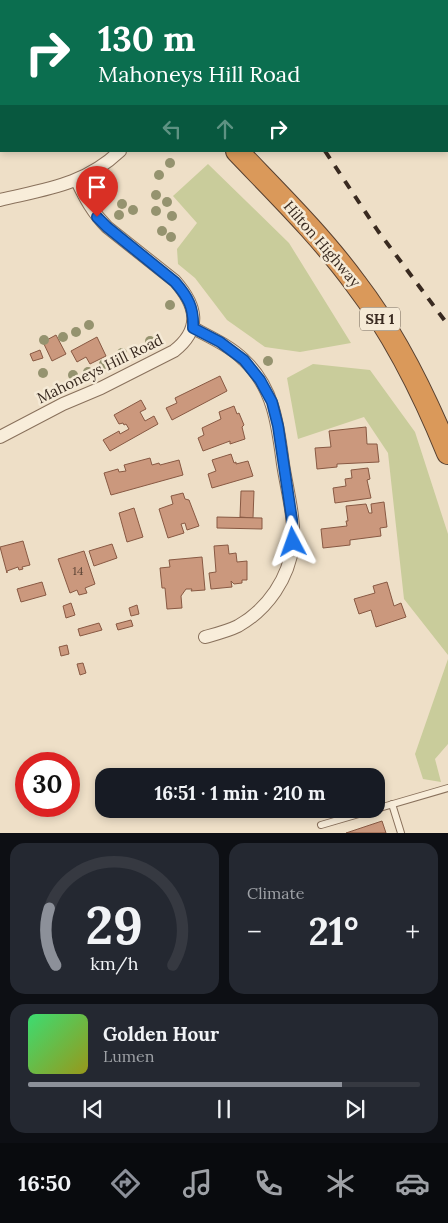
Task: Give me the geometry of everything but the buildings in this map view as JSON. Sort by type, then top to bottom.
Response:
[{"type":"highway","name":"Hilton Highway","points":[[239,152],[305,223],[357,284],[407,364],[435,420],[448,453]]},
{"type":"street","points":[[0,200],[77,181],[94,172],[119,152]]},
{"type":"street","points":[[77,181],[89,206],[97,217],[175,282],[184,292],[194,315],[193,328],[220,342],[244,360],[260,380],[272,402],[278,426],[292,520],[293,542],[289,564],[278,588],[259,610],[238,626],[205,637]]},
{"type":"street","name":"Mahoneys Hill Road","points":[[0,437],[63,404],[101,388],[174,352],[183,344],[193,328]]},
{"type":"lane","points":[[321,825],[448,788]]},
{"type":"lane","points":[[392,804],[401,833]]},
{"type":"green space","points":[[208,164],[289,243],[351,343],[300,352],[265,347],[227,320],[195,278],[178,264],[177,249],[197,223],[173,196]]},
{"type":"green space","points":[[313,364],[370,370],[415,432],[448,534],[448,655],[404,599],[388,453],[364,417],[298,439],[287,378]]},
{"type":"green space","points":[[448,659],[448,744],[435,759],[441,782],[423,779],[415,754]]},
{"type":"railway","points":[[326,152],[378,231],[448,325]]},
{"type":"route","points":[[97,217],[175,282],[184,292],[194,315],[193,328],[220,342],[244,360],[260,380],[272,402],[278,426],[292,520],[293,542]]}]
